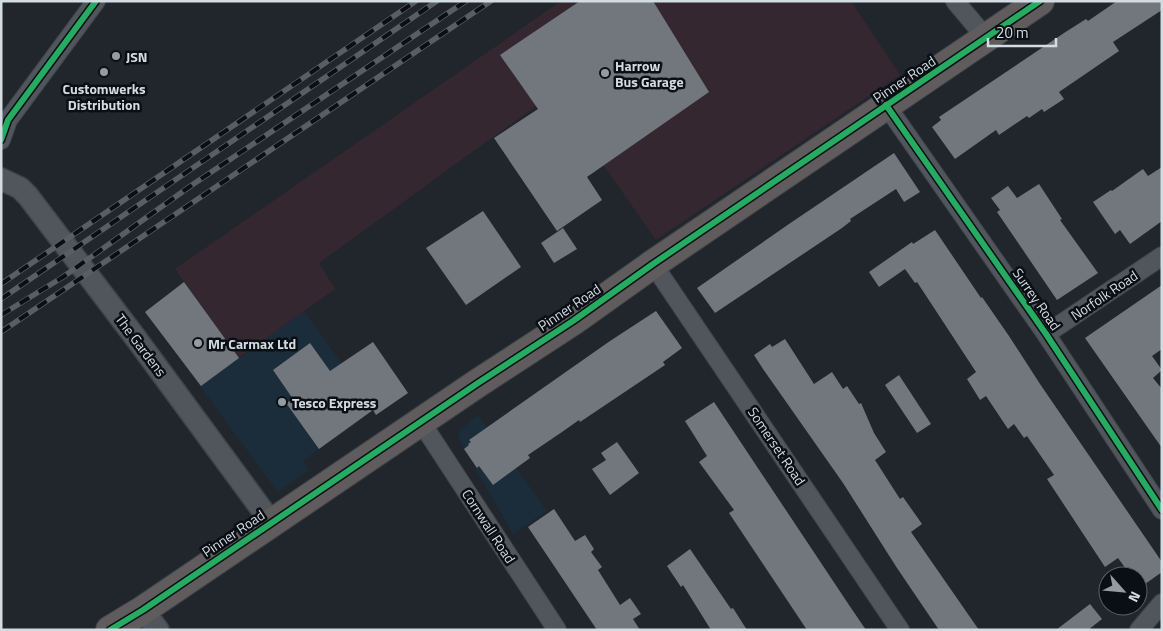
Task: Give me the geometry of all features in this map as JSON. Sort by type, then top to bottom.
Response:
[{"type":"main road","name":"Pinner Road","points":[[110,630],[151,620],[271,522],[573,321],[653,264],[1040,1]]},
{"type":"street","points":[[1,140],[8,120],[96,1]]},
{"type":"street","points":[[954,1],[986,38]]},
{"type":"street","name":"Surrey Road","points":[[886,105],[1046,334],[1162,510]]},
{"type":"street","name":"The Gardens","points":[[1,179],[20,188],[28,196],[271,522]]},
{"type":"street","name":"Norfolk Road","points":[[1046,334],[1162,256]]},
{"type":"street","name":"Somerset Road","points":[[653,264],[900,630]]},
{"type":"street","name":"Cornwall Road","points":[[421,422],[557,630]]},
{"type":"street","points":[[1139,630],[1162,604]]},
{"type":"shaded area","points":[[561,1],[851,1],[900,75],[656,240],[604,166],[536,106],[319,263],[335,289],[239,358],[175,269]]},
{"type":"shaded area","name":"Tesco Express","points":[[184,282],[240,358],[304,311],[342,364],[319,449],[303,461],[309,470],[278,492],[145,312]]},
{"type":"shaded area","points":[[478,415],[547,511],[513,534],[458,438],[460,430]]},
{"type":"building","name":"Harrow Bus Garage","points":[[580,1],[653,1],[709,92],[587,177],[602,200],[557,231],[494,138],[538,109],[500,55]]},
{"type":"building","points":[[1117,1],[1162,1],[1162,10],[1113,42],[1119,51],[1059,92],[1064,99],[1044,112],[1042,109],[1029,118],[1027,116],[999,135],[996,130],[955,159],[932,127],[941,120],[939,117],[1064,33],[1086,19],[1088,21]]},
{"type":"building","points":[[894,153],[920,192],[904,202],[896,189],[850,219],[851,221],[842,228],[715,313],[697,288]]},
{"type":"building","points":[[1162,167],[1162,221],[1130,244],[1120,230],[1115,234],[1093,202],[1143,169],[1148,176]]},
{"type":"building","points":[[1039,184],[1062,219],[1060,220],[1098,273],[1057,300],[997,212],[1000,210],[991,198],[1008,186],[1017,198]]},
{"type":"building","points":[[483,211],[521,267],[466,305],[426,248]]},
{"type":"building","points":[[563,228],[577,249],[554,263],[541,243]]},
{"type":"building","points":[[935,230],[1162,562],[1162,572],[1148,582],[1148,566],[1124,566],[1118,558],[1104,566],[1047,479],[1054,475],[1027,436],[1024,438],[1014,424],[1008,429],[986,396],[980,400],[967,379],[976,372],[917,282],[915,283],[905,269],[879,287],[869,272],[912,242],[913,244]]},
{"type":"building","name":"Mr Carmax Ltd","points":[[184,282],[239,358],[201,386],[145,312]]},
{"type":"building","points":[[1162,285],[1162,349],[1152,356],[1162,370],[1153,378],[1162,389],[1162,448],[1085,338]]},
{"type":"building","points":[[656,311],[682,348],[663,362],[665,365],[528,455],[530,458],[493,485],[479,466],[477,468],[464,449],[471,442],[469,440]]},
{"type":"building","points":[[785,339],[814,384],[832,372],[843,389],[847,386],[859,404],[861,403],[874,433],[886,452],[875,460],[900,499],[903,497],[922,524],[911,532],[979,630],[939,630],[843,483],[763,369],[754,355],[770,344],[772,347]]},
{"type":"building","points":[[373,342],[408,393],[376,415],[373,410],[319,449],[286,403],[293,399],[273,370],[310,343],[330,371]]},
{"type":"building","points":[[899,375],[931,424],[917,433],[885,385]]},
{"type":"building","points":[[714,402],[866,630],[807,630],[729,513],[734,510],[699,462],[707,456],[685,421]]},
{"type":"building","points":[[617,442],[639,473],[610,495],[592,469],[606,460],[601,453]]},
{"type":"building","points":[[554,509],[575,541],[585,535],[594,549],[591,552],[602,567],[598,570],[620,605],[630,598],[641,614],[633,619],[640,630],[597,630],[528,527]]},
{"type":"building","points":[[690,549],[747,630],[711,630],[683,585],[681,587],[667,566]]},
{"type":"building","points":[[1090,604],[1102,619],[1088,630],[1056,630]]},
{"type":"railway","points":[[1,284],[416,1]]},
{"type":"railway","points":[[1,299],[437,1]]},
{"type":"railway","points":[[1,315],[63,277],[192,185],[466,1]]},
{"type":"railway","points":[[1,332],[491,1]]},
{"type":"cycle path","points":[[1,140],[8,120],[96,1]]},
{"type":"cycle path","points":[[110,630],[143,610],[478,383],[573,321],[653,264],[1040,1]]},
{"type":"cycle path","points":[[886,105],[1046,334],[1162,510]]},
{"type":"place","name":"JSN","points":[[116,56]]},
{"type":"place","name":"Customwerks Distribution","points":[[104,72]]},
{"type":"place","name":"Harrow Bus Garage","points":[[605,73]]},
{"type":"place","name":"Mr Carmax Ltd","points":[[198,343]]},
{"type":"place","name":"Tesco Express","points":[[282,402]]}]
